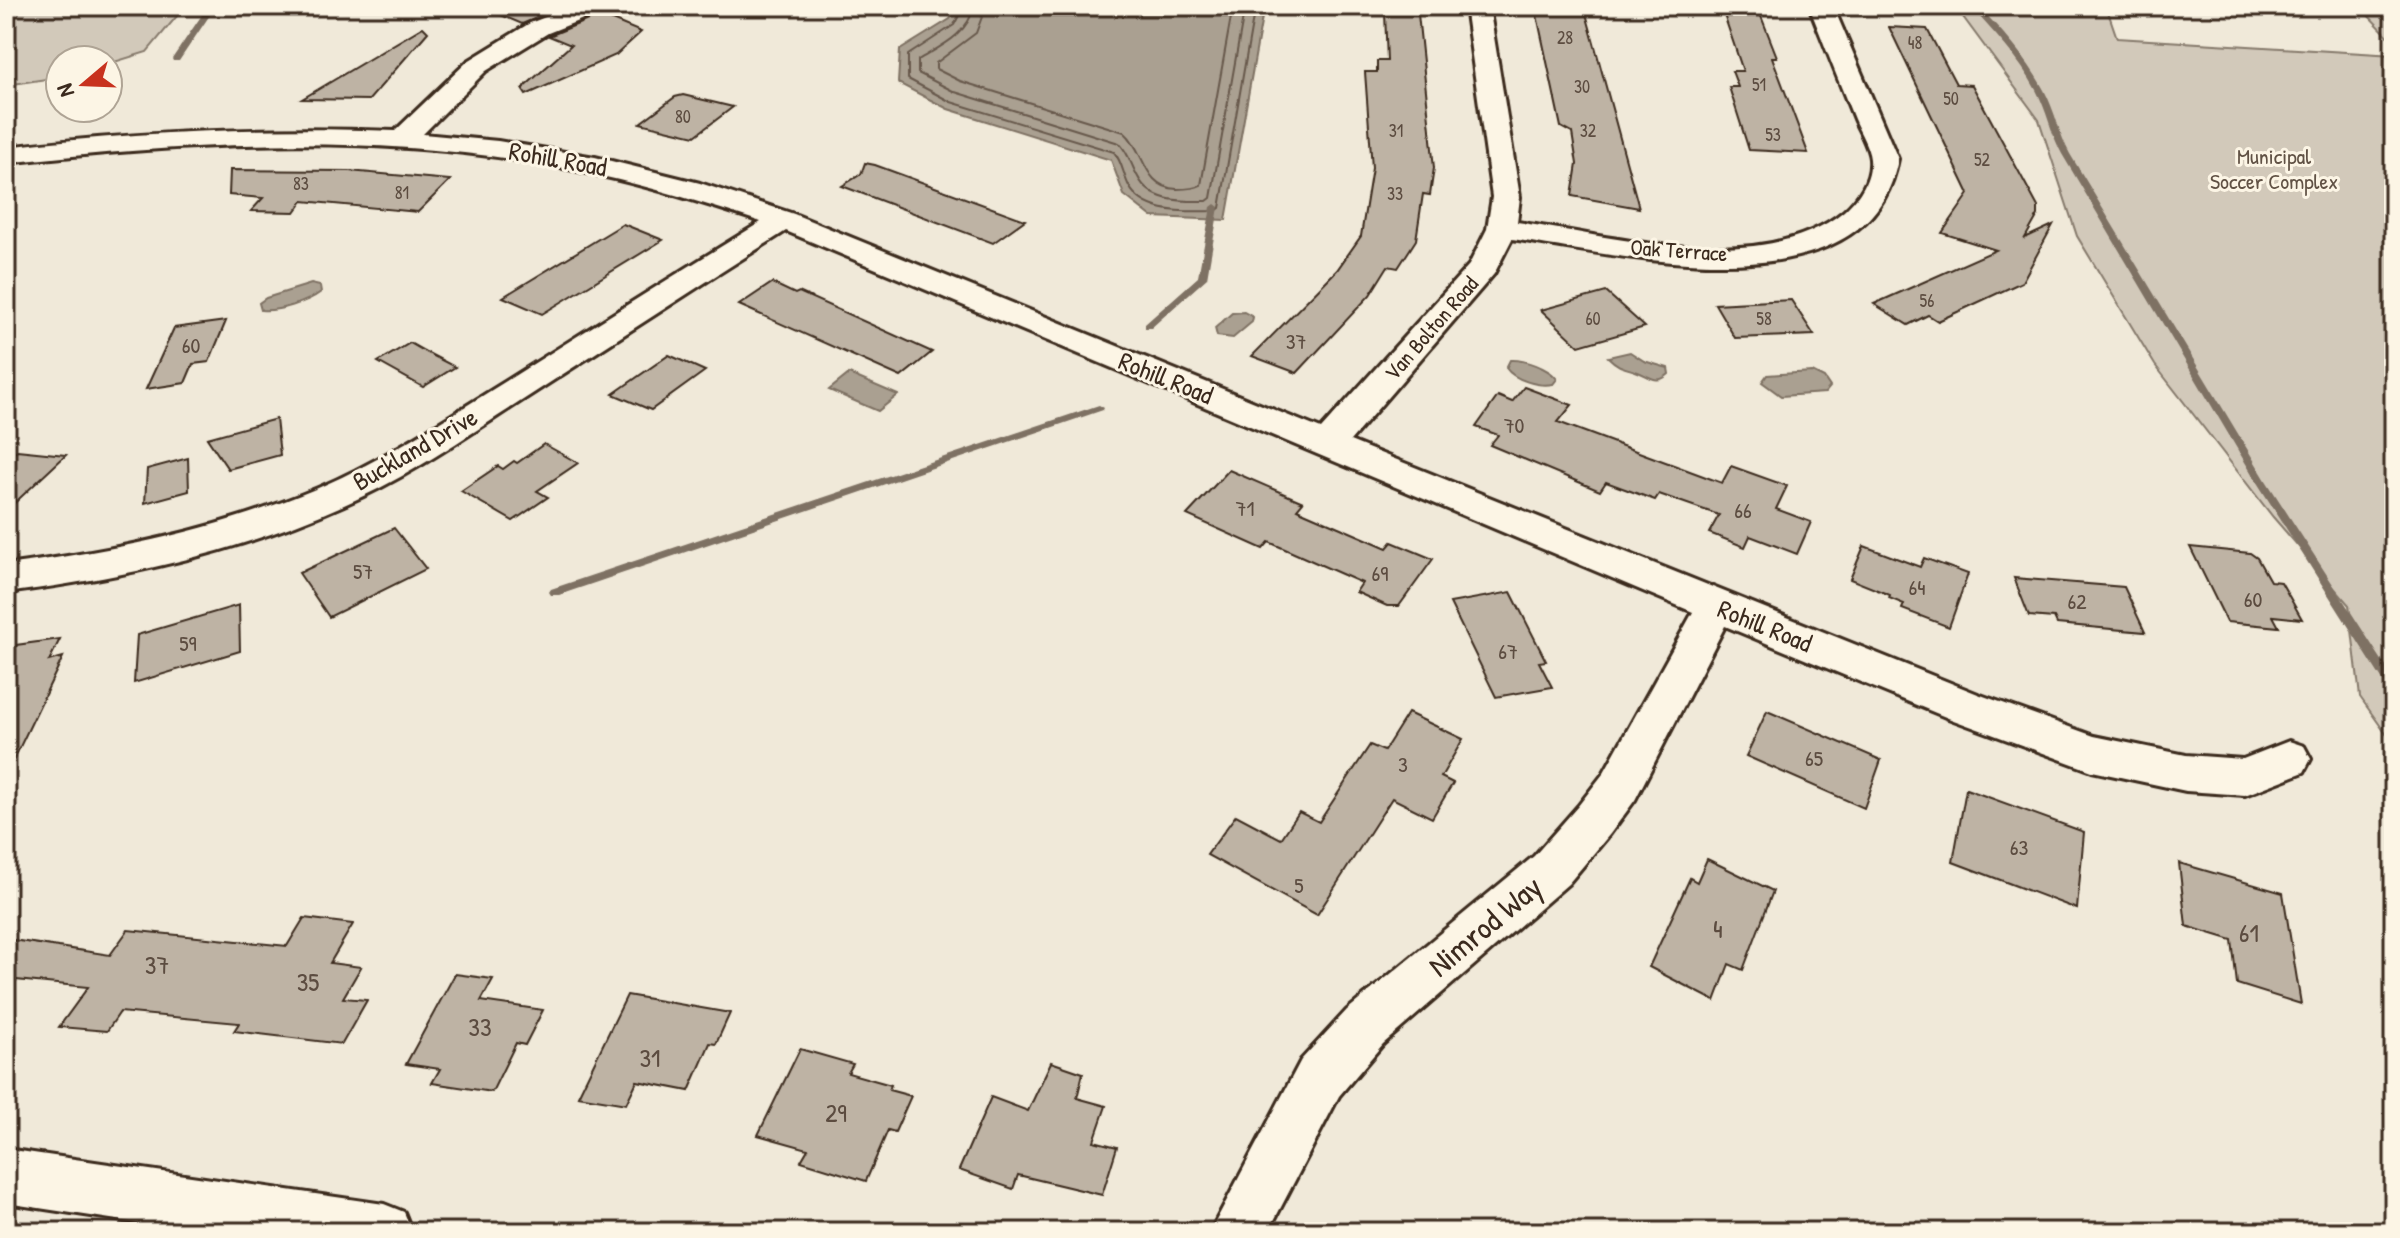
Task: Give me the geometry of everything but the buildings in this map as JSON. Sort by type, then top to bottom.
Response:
[{"type":"street","points":[[403,138],[477,66],[539,28],[595,6]]},
{"type":"street","name":"Van Bolton Road","points":[[1327,444],[1461,297],[1483,268],[1502,229],[1506,197],[1477,6]]},
{"type":"street","name":"Oak Terrace","points":[[1502,229],[1652,251],[1710,256],[1805,243],[1837,230],[1860,215],[1876,197],[1884,179],[1884,159],[1821,6]]},
{"type":"street","name":"Rohill Road","points":[[6,155],[180,139],[301,136],[403,138],[533,153],[673,183],[784,220],[1716,606],[1963,706],[2092,753],[2186,773],[2245,777],[2289,759]]},
{"type":"street","name":"Buckland Drive","points":[[6,579],[85,570],[165,553],[235,533],[309,506],[384,470],[452,430],[784,220]]},
{"type":"street","name":"Nimrod Way","points":[[1238,1232],[1320,1078],[1365,1027],[1551,870],[1594,820],[1619,787],[1716,606]]},
{"type":"street","points":[[6,1176],[384,1232]]},
{"type":"green space","points":[[180,6],[177,16],[147,52],[124,59],[124,44],[44,44],[44,79],[6,85],[6,7]]},
{"type":"green space","name":"Municipal Soccer Complex","points":[[1955,6],[2106,6],[2117,38],[2394,55],[2394,745],[2360,697],[2349,605],[2273,517],[2155,365],[2077,236],[2039,120]]},
{"type":"green space","points":[[2359,6],[2394,6],[2394,42]]},
{"type":"water","points":[[958,6],[1264,6],[1226,220],[1152,217],[1124,195],[1111,160],[948,109],[898,83],[900,50],[950,19]]},
{"type":"water","points":[[311,284],[320,286],[321,292],[292,306],[261,310],[259,303],[266,298]]},
{"type":"water","points":[[1244,312],[1253,317],[1252,322],[1233,338],[1217,336],[1215,328],[1232,313]]},
{"type":"water","points":[[1630,352],[1644,361],[1668,368],[1669,374],[1654,379],[1619,365],[1608,357]]},
{"type":"water","points":[[1510,360],[1536,365],[1557,379],[1547,385],[1521,379],[1506,368]]},
{"type":"water","points":[[1812,372],[1824,378],[1830,387],[1825,393],[1781,396],[1762,382],[1767,375]]},
{"type":"water","points":[[849,374],[898,395],[878,411],[829,390]]},
{"type":"waterway","points":[[176,59],[212,6]]},
{"type":"waterway","points":[[1974,6],[2010,46],[2033,78],[2066,154],[2263,484],[2394,689]]},
{"type":"waterway","points":[[1148,326],[1202,278],[1215,207]]},
{"type":"waterway","points":[[555,592],[1099,408]]}]
